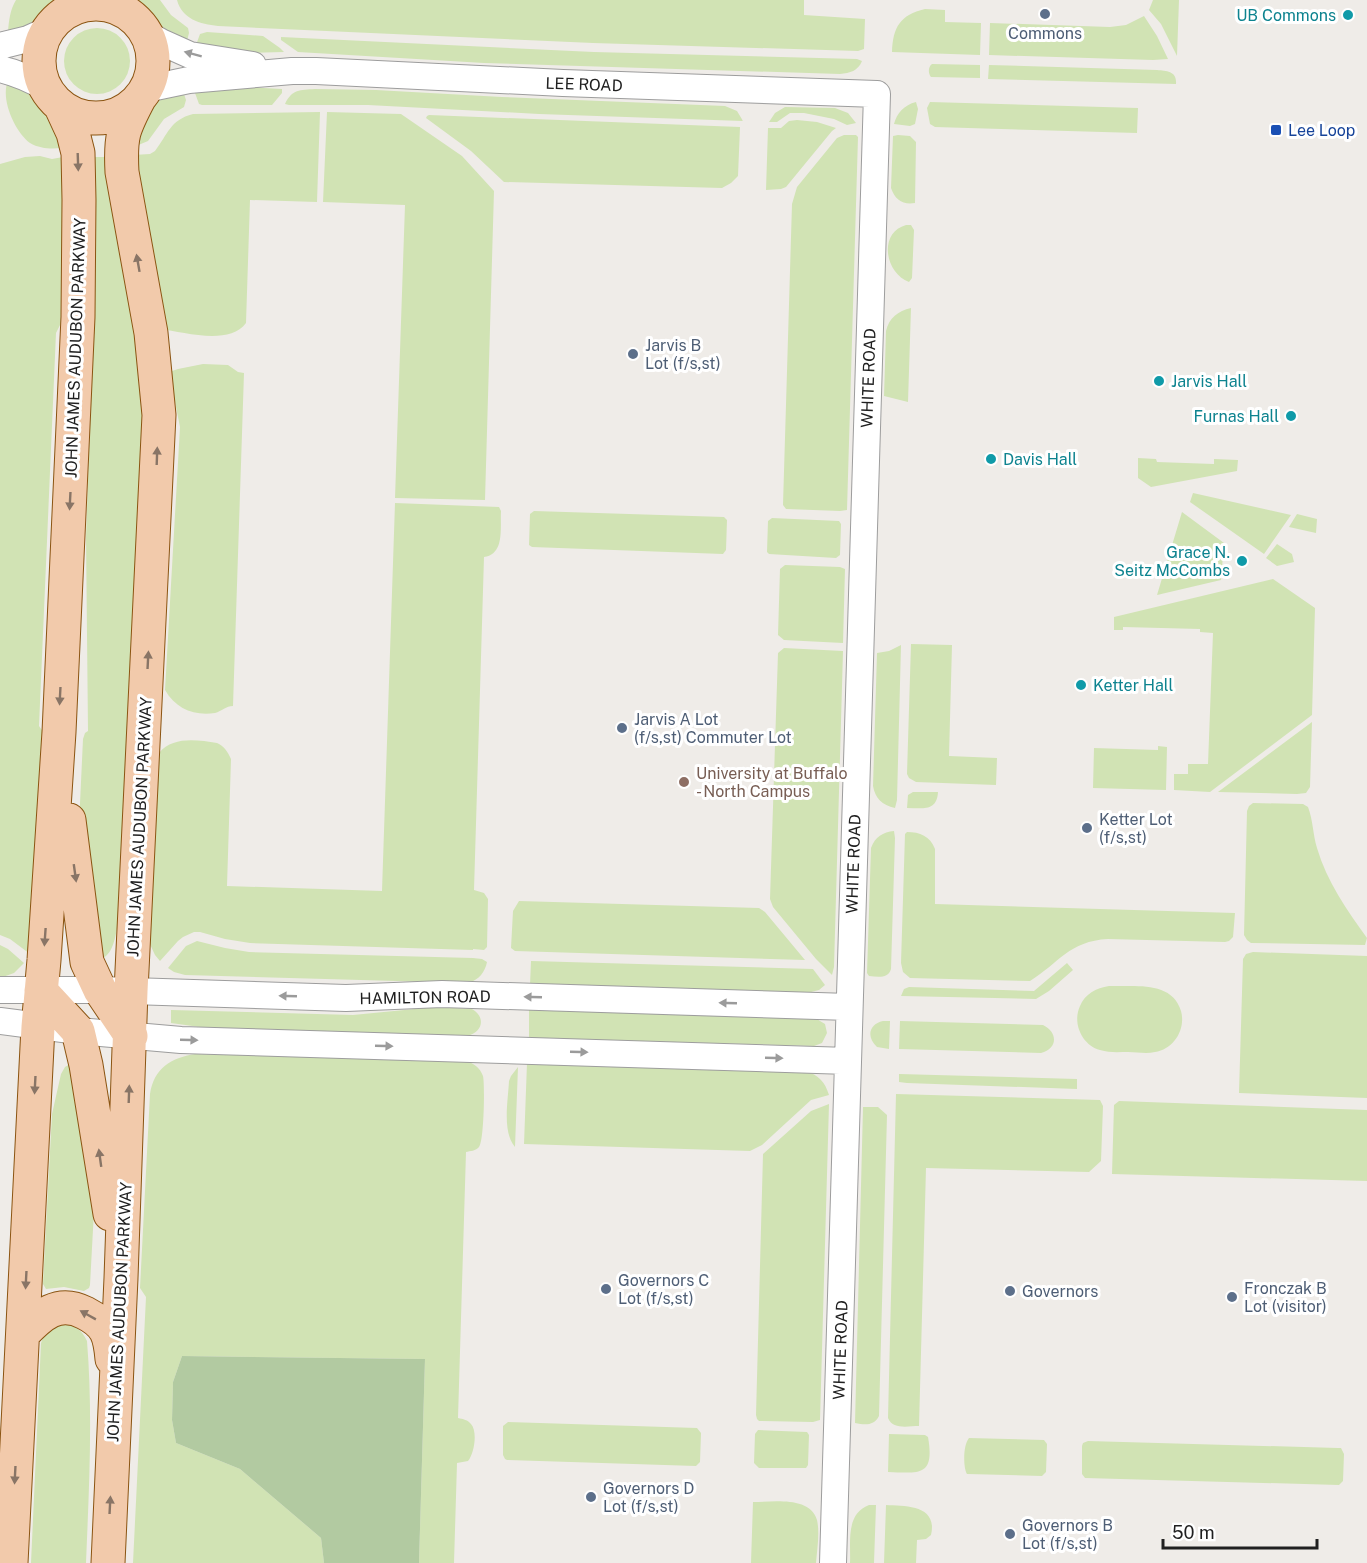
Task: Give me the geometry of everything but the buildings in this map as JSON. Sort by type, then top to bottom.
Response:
[{"type":"main road","points":[[97,4],[116,8],[134,17],[152,51],[150,80],[143,93],[134,104],[117,114],[98,118],[79,116],[54,97],[41,74],[39,59],[43,40],[59,15],[78,7],[97,4]]},
{"type":"main road","name":"JOHN JAMES AUDUBON PARKWAY","points":[[108,1563],[131,1036],[116,991],[159,415],[151,333],[122,172],[123,132],[143,93]]},
{"type":"main road","name":"JOHN JAMES AUDUBON PARKWAY","points":[[11,1563],[38,1027],[59,732],[78,317],[78,153],[73,133],[54,97]]},
{"type":"main road","points":[[59,732],[87,962],[116,991]]},
{"type":"main road","points":[[41,991],[78,1031],[86,1065],[121,1278]]},
{"type":"main road","points":[[23,1334],[34,1321],[61,1307],[76,1308],[96,1318],[105,1327],[110,1341],[116,1385]]},
{"type":"street","points":[[0,46],[28,39],[59,15]]},
{"type":"street","name":"LEE ROAD","points":[[134,17],[161,42],[190,55],[292,71]]},
{"type":"street","points":[[0,69],[31,79],[54,97]]},
{"type":"street","name":"LEE ROAD","points":[[143,93],[189,80],[316,71],[575,84],[877,94]]},
{"type":"street","name":"WHITE ROAD","points":[[833,1563],[877,94]]},
{"type":"street","name":"HAMILTON ROAD","points":[[0,990],[346,998],[442,994],[849,1007]]},
{"type":"street","points":[[0,1021],[38,1027],[193,1041],[848,1060]]},
{"type":"green space","points":[[16,0],[54,0],[40,18],[8,32],[11,11]]},
{"type":"green space","points":[[137,0],[160,0],[171,15],[188,28],[187,41],[163,29]]},
{"type":"green space","points":[[177,0],[804,0],[804,15],[865,19],[864,49],[858,51],[593,43],[218,26],[205,24],[187,16]]},
{"type":"green space","points":[[1153,0],[1179,0],[1177,56],[1161,24],[1149,10]]},
{"type":"green space","points":[[925,9],[945,10],[945,22],[981,23],[980,55],[892,52],[894,36],[900,23],[909,15]]},
{"type":"green space","points":[[1144,16],[1168,59],[989,55],[990,23],[1110,27],[1126,25]]},
{"type":"green space","points":[[97,28],[110,31],[120,38],[127,48],[130,61],[127,74],[120,84],[110,91],[97,94],[84,91],[74,84],[67,74],[64,61],[67,48],[74,38],[84,31]]},
{"type":"green space","points":[[207,32],[263,36],[284,52],[241,53],[196,45],[200,34]]},
{"type":"green space","points":[[281,37],[594,52],[857,59],[862,61],[853,71],[840,74],[484,63],[298,52],[281,40]]},
{"type":"green space","points":[[932,64],[980,65],[980,78],[931,77],[929,70]]},
{"type":"green space","points":[[989,65],[1161,70],[1173,74],[1176,84],[988,79]]},
{"type":"green space","points":[[8,81],[26,90],[43,104],[52,119],[62,148],[38,146],[24,138],[7,106]]},
{"type":"green space","points":[[243,87],[282,89],[282,93],[272,105],[202,105],[199,104],[195,93],[196,89]]},
{"type":"green space","points":[[315,89],[725,106],[737,111],[743,121],[368,105],[285,104],[294,93]]},
{"type":"green space","points":[[183,91],[186,100],[184,107],[164,119],[148,141],[136,146],[149,108],[161,99]]},
{"type":"green space","points":[[916,102],[918,109],[915,124],[910,126],[894,124],[902,110]]},
{"type":"green space","points":[[930,102],[1138,108],[1137,133],[935,127],[930,124],[927,108]]},
{"type":"green space","points":[[785,107],[835,108],[848,113],[856,123],[847,125],[834,119],[804,113],[790,113],[777,122],[769,122],[775,113]]},
{"type":"green space","points":[[320,112],[317,202],[250,200],[246,323],[238,330],[218,336],[160,329],[133,155],[150,154],[155,151],[174,124],[193,114]]},
{"type":"green space","points":[[327,112],[401,114],[462,156],[494,191],[485,500],[395,498],[405,205],[323,202]]},
{"type":"green space","points":[[429,115],[740,127],[738,176],[722,188],[504,182],[471,151],[426,118]]},
{"type":"green space","points":[[789,121],[817,122],[836,128],[786,187],[766,190],[768,128],[781,128]]},
{"type":"green space","points":[[844,135],[858,137],[847,510],[786,509],[783,505],[792,204],[797,187],[837,138]]},
{"type":"green space","points":[[893,136],[910,136],[916,142],[915,203],[900,201],[891,188]]},
{"type":"green space","points":[[40,156],[52,159],[63,157],[69,162],[61,323],[56,333],[39,726],[44,733],[30,954],[10,939],[0,935],[0,164],[25,157]]},
{"type":"green space","points":[[85,157],[112,157],[138,317],[143,431],[118,924],[112,948],[102,959],[79,825],[83,739],[88,731],[86,538],[92,366]]},
{"type":"green space","points":[[911,225],[914,230],[912,278],[909,282],[894,270],[888,253],[891,236],[897,229]]},
{"type":"green space","points":[[911,308],[908,402],[884,396],[886,331],[889,322],[895,316]]},
{"type":"green space","points":[[203,364],[228,365],[244,373],[233,706],[207,714],[186,710],[174,702],[165,690],[180,427],[169,372]]},
{"type":"green space","points":[[1138,458],[1156,459],[1157,462],[1214,464],[1214,459],[1238,460],[1237,471],[1151,487],[1138,478]]},
{"type":"green space","points":[[1193,493],[1291,515],[1264,554],[1190,502]]},
{"type":"green space","points":[[395,503],[499,507],[501,511],[498,546],[491,555],[484,557],[474,890],[484,893],[488,899],[487,947],[484,950],[473,950],[250,943],[194,932],[178,941],[160,961],[148,940],[159,753],[171,744],[186,740],[217,743],[231,759],[227,886],[382,891]]},
{"type":"green space","points":[[534,511],[724,517],[727,520],[726,550],[723,554],[532,547],[529,545],[530,514]]},
{"type":"green space","points":[[1182,512],[1224,543],[1221,580],[1157,595]]},
{"type":"green space","points":[[1297,514],[1317,519],[1316,533],[1289,527]]},
{"type":"green space","points":[[772,518],[839,521],[841,524],[840,555],[836,558],[769,554],[767,552],[768,521]]},
{"type":"green space","points":[[1277,544],[1292,554],[1294,562],[1277,566],[1266,558]]},
{"type":"green space","points":[[785,565],[845,569],[843,643],[784,640],[778,635],[780,569]]},
{"type":"green space","points":[[1273,579],[1315,608],[1312,715],[1210,792],[1174,790],[1174,774],[1188,774],[1188,764],[1208,764],[1213,633],[1200,632],[1200,629],[1123,627],[1123,630],[1114,630],[1114,617]]},
{"type":"green space","points":[[911,644],[952,645],[949,756],[997,758],[996,785],[916,782],[909,778],[907,774]]},
{"type":"green space","points":[[901,645],[895,808],[880,800],[873,786],[877,653],[889,651]]},
{"type":"green space","points":[[784,648],[843,651],[832,975],[773,907],[770,899],[778,653]]},
{"type":"green space","points":[[1312,722],[1310,787],[1306,793],[1218,792]]},
{"type":"green space","points":[[1158,746],[1167,747],[1166,790],[1093,788],[1094,748],[1158,750]]},
{"type":"green space","points":[[913,792],[938,792],[932,806],[907,808],[908,795]]},
{"type":"green space","points":[[1253,803],[1303,804],[1308,807],[1321,860],[1338,895],[1367,938],[1365,945],[1251,943],[1247,940],[1244,935],[1247,811]]},
{"type":"green space","points":[[894,831],[891,969],[885,976],[869,976],[867,973],[871,848],[880,836]]},
{"type":"green space","points":[[907,832],[924,836],[935,849],[935,904],[1235,913],[1233,937],[1225,942],[1108,939],[1095,941],[1074,948],[1030,981],[910,978],[903,972],[901,963],[905,834]]},
{"type":"green space","points":[[519,901],[759,908],[765,912],[805,960],[515,951],[511,948],[513,911]]},
{"type":"green space","points":[[197,941],[249,952],[473,958],[487,962],[481,975],[468,983],[185,975],[168,968],[186,946]]},
{"type":"green space","points":[[0,945],[24,963],[14,973],[0,978]]},
{"type":"green space","points":[[1253,952],[1367,956],[1367,1098],[1239,1093],[1243,959],[1246,954]]},
{"type":"green space","points":[[531,961],[813,969],[825,985],[819,990],[807,993],[530,985]]},
{"type":"green space","points":[[1067,963],[1073,970],[1036,999],[901,996],[904,989],[909,987],[1034,991]]},
{"type":"green space","points":[[1109,986],[1151,987],[1169,994],[1176,1001],[1182,1018],[1180,1031],[1173,1042],[1162,1050],[1148,1053],[1107,1052],[1088,1043],[1078,1026],[1080,1006],[1092,992]]},
{"type":"green space","points":[[435,1007],[472,1009],[479,1016],[481,1024],[476,1031],[467,1036],[214,1029],[171,1023],[171,1010],[353,1015]]},
{"type":"green space","points":[[529,1010],[815,1018],[825,1024],[827,1033],[822,1043],[814,1046],[529,1038]]},
{"type":"green space","points":[[883,1021],[890,1021],[889,1049],[877,1047],[870,1035],[872,1028]]},
{"type":"green space","points":[[900,1021],[1043,1025],[1051,1032],[1054,1040],[1051,1048],[1041,1053],[899,1049]]},
{"type":"green space","points":[[195,1054],[465,1061],[476,1066],[482,1073],[484,1101],[481,1143],[476,1149],[466,1152],[458,1418],[471,1424],[475,1437],[468,1461],[457,1463],[454,1563],[419,1563],[425,1359],[182,1356],[173,1382],[172,1420],[176,1443],[240,1469],[321,1538],[324,1563],[133,1563],[146,1297],[140,1288],[150,1094],[155,1077],[165,1066],[178,1058]]},
{"type":"green space","points":[[527,1063],[805,1071],[821,1080],[829,1095],[811,1100],[762,1145],[750,1151],[524,1144]]},
{"type":"green space","points":[[70,1064],[96,1174],[90,1285],[84,1291],[64,1287],[46,1289],[43,1284],[52,1114],[61,1074]]},
{"type":"green space","points":[[518,1067],[515,1147],[508,1133],[507,1107],[509,1081]]},
{"type":"green space","points":[[899,1074],[1077,1079],[1077,1089],[907,1083],[899,1082]]},
{"type":"green space","points":[[896,1094],[1100,1100],[1103,1106],[1101,1161],[1089,1172],[926,1168],[919,1426],[906,1427],[893,1424],[888,1418]]},
{"type":"green space","points":[[1119,1101],[1367,1110],[1367,1181],[1112,1174],[1114,1105]]},
{"type":"green space","points":[[829,1104],[820,1420],[813,1422],[759,1421],[756,1415],[763,1154],[811,1111]]},
{"type":"green space","points":[[863,1107],[878,1107],[887,1115],[879,1416],[875,1422],[866,1424],[855,1423]]},
{"type":"green space","points":[[63,1324],[78,1329],[87,1341],[90,1424],[86,1563],[31,1563],[41,1343],[49,1331]]},
{"type":"green space","points":[[182,1356],[425,1359],[419,1563],[324,1563],[321,1538],[240,1469],[176,1443],[172,1420],[173,1382]]},
{"type":"green space","points":[[508,1422],[697,1428],[701,1433],[700,1462],[696,1466],[507,1460],[503,1455],[503,1426]]},
{"type":"green space","points":[[758,1430],[807,1432],[809,1435],[806,1468],[759,1468],[754,1463],[755,1434]]},
{"type":"green space","points":[[889,1434],[928,1437],[930,1450],[927,1466],[916,1472],[888,1472]]},
{"type":"green space","points":[[969,1438],[1044,1440],[1047,1444],[1046,1472],[1042,1476],[967,1474],[964,1456]]},
{"type":"green space","points":[[1088,1441],[1341,1448],[1344,1454],[1343,1481],[1339,1485],[1085,1478],[1082,1474],[1082,1446]]},
{"type":"green space","points":[[753,1502],[790,1502],[807,1507],[813,1512],[818,1530],[816,1563],[751,1563]]},
{"type":"green space","points":[[869,1505],[876,1505],[874,1563],[850,1563],[850,1538],[853,1522],[861,1509]]},
{"type":"green space","points":[[886,1505],[919,1509],[930,1518],[931,1535],[926,1539],[917,1540],[916,1563],[884,1563]]},
{"type":"place","name":"Commons","points":[[1045,14]]},
{"type":"place","name":"UB Commons","points":[[1348,15]]},
{"type":"place","name":"Lee Loop","points":[[1276,130]]},
{"type":"place","name":"Jarvis B Lot (f/s,st)","points":[[633,354]]},
{"type":"place","name":"Jarvis Hall","points":[[1159,381]]},
{"type":"place","name":"Furnas Hall","points":[[1291,416]]},
{"type":"place","name":"Davis Hall","points":[[991,459]]},
{"type":"place","name":"Grace N. Seitz McCombs","points":[[1242,561]]},
{"type":"place","name":"Ketter Hall","points":[[1081,685]]},
{"type":"place","name":"Jarvis A Lot (f/s,st) Commuter Lot","points":[[622,728]]},
{"type":"place","name":"University at Buffalo - North Campus","points":[[684,782]]},
{"type":"place","name":"Ketter Lot (f/s,st)","points":[[1087,828]]},
{"type":"place","name":"Governors C Lot (f/s,st)","points":[[606,1289]]},
{"type":"place","name":"Governors","points":[[1010,1291]]},
{"type":"place","name":"Fronczak B Lot (visitor)","points":[[1232,1297]]},
{"type":"place","name":"Governors D Lot (f/s,st)","points":[[591,1497]]},
{"type":"place","name":"Governors B Lot (f/s,st)","points":[[1010,1534]]}]
